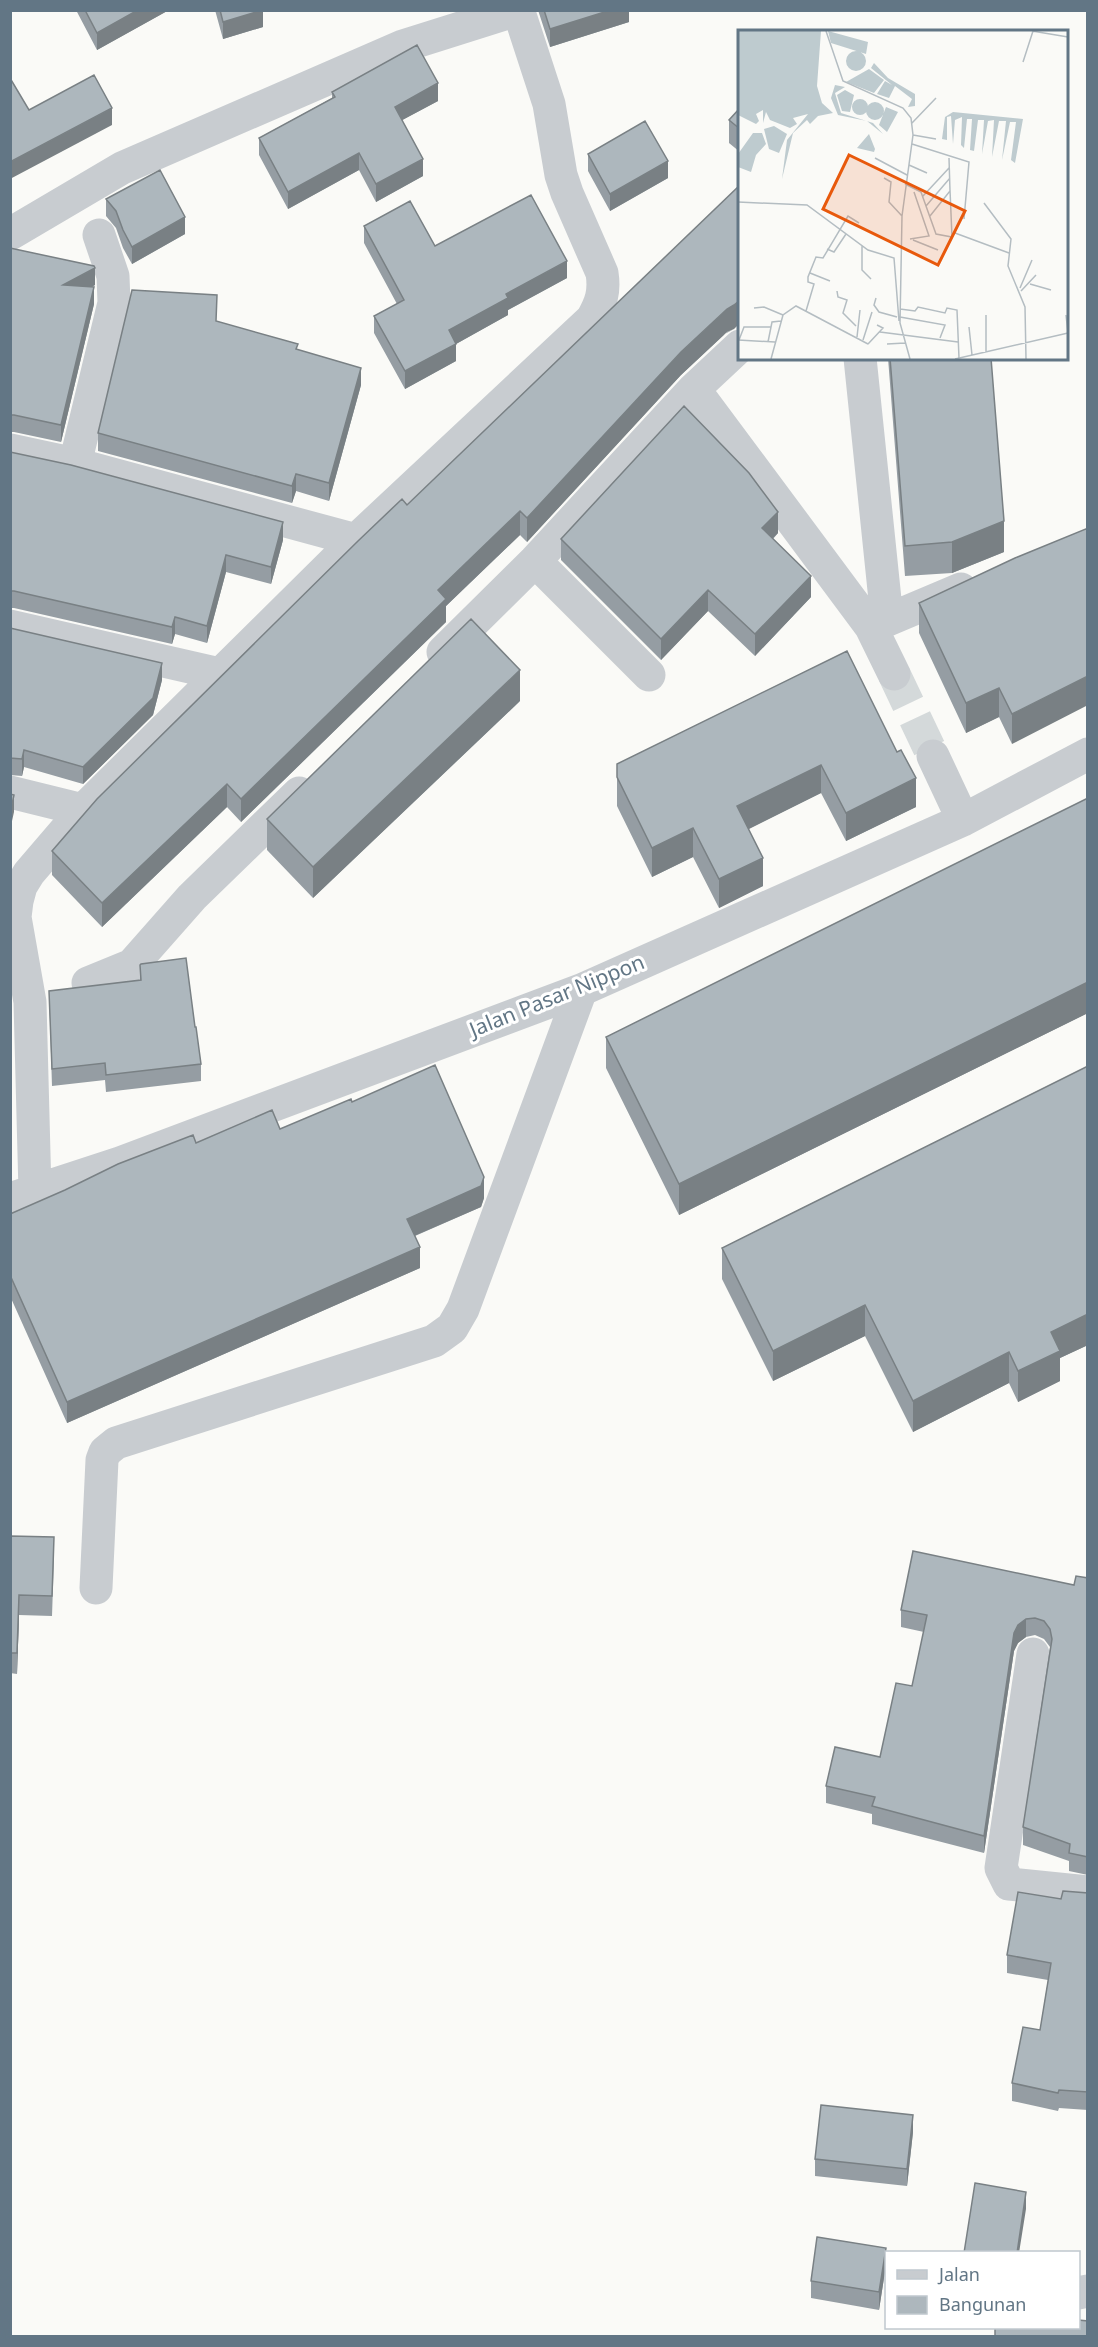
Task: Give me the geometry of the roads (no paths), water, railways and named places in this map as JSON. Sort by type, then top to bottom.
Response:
[{"type":"street","points":[[10,234],[122,168],[403,46],[511,12],[520,15],[549,104],[561,175],[602,273],[604,287],[602,302],[592,319],[356,540],[83,810],[29,873],[17,901],[15,916],[30,1002],[23,1195]]},
{"type":"street","points":[[75,465],[114,303],[113,276],[99,235]]},
{"type":"street","points":[[418,676],[535,561],[694,389],[738,348]]},
{"type":"street","points":[[860,360],[879,623],[894,674]]},
{"type":"street","points":[[694,389],[879,623]]},
{"type":"street","points":[[10,450],[75,465],[356,540]]},
{"type":"street","points":[[535,561],[649,675]]},
{"type":"street","points":[[879,623],[993,576]]},
{"type":"street","points":[[10,626],[220,674]]},
{"type":"street","name":"Jalan Pasar Nippon","points":[[23,1195],[120,1163],[581,990],[963,820],[1088,754]]},
{"type":"street","points":[[933,756],[963,820]]},
{"type":"street","points":[[88,983],[132,964],[192,897],[318,774]]},
{"type":"street","points":[[10,792],[83,810]]},
{"type":"street","points":[[96,1588],[102,1460],[105,1452],[116,1443],[434,1341],[452,1328],[463,1309],[581,990]]},
{"type":"street","points":[[1032,1654],[1001,1868],[1009,1884],[1088,1892]]},
{"type":"tunnel","points":[[894,674],[933,756]]}]
